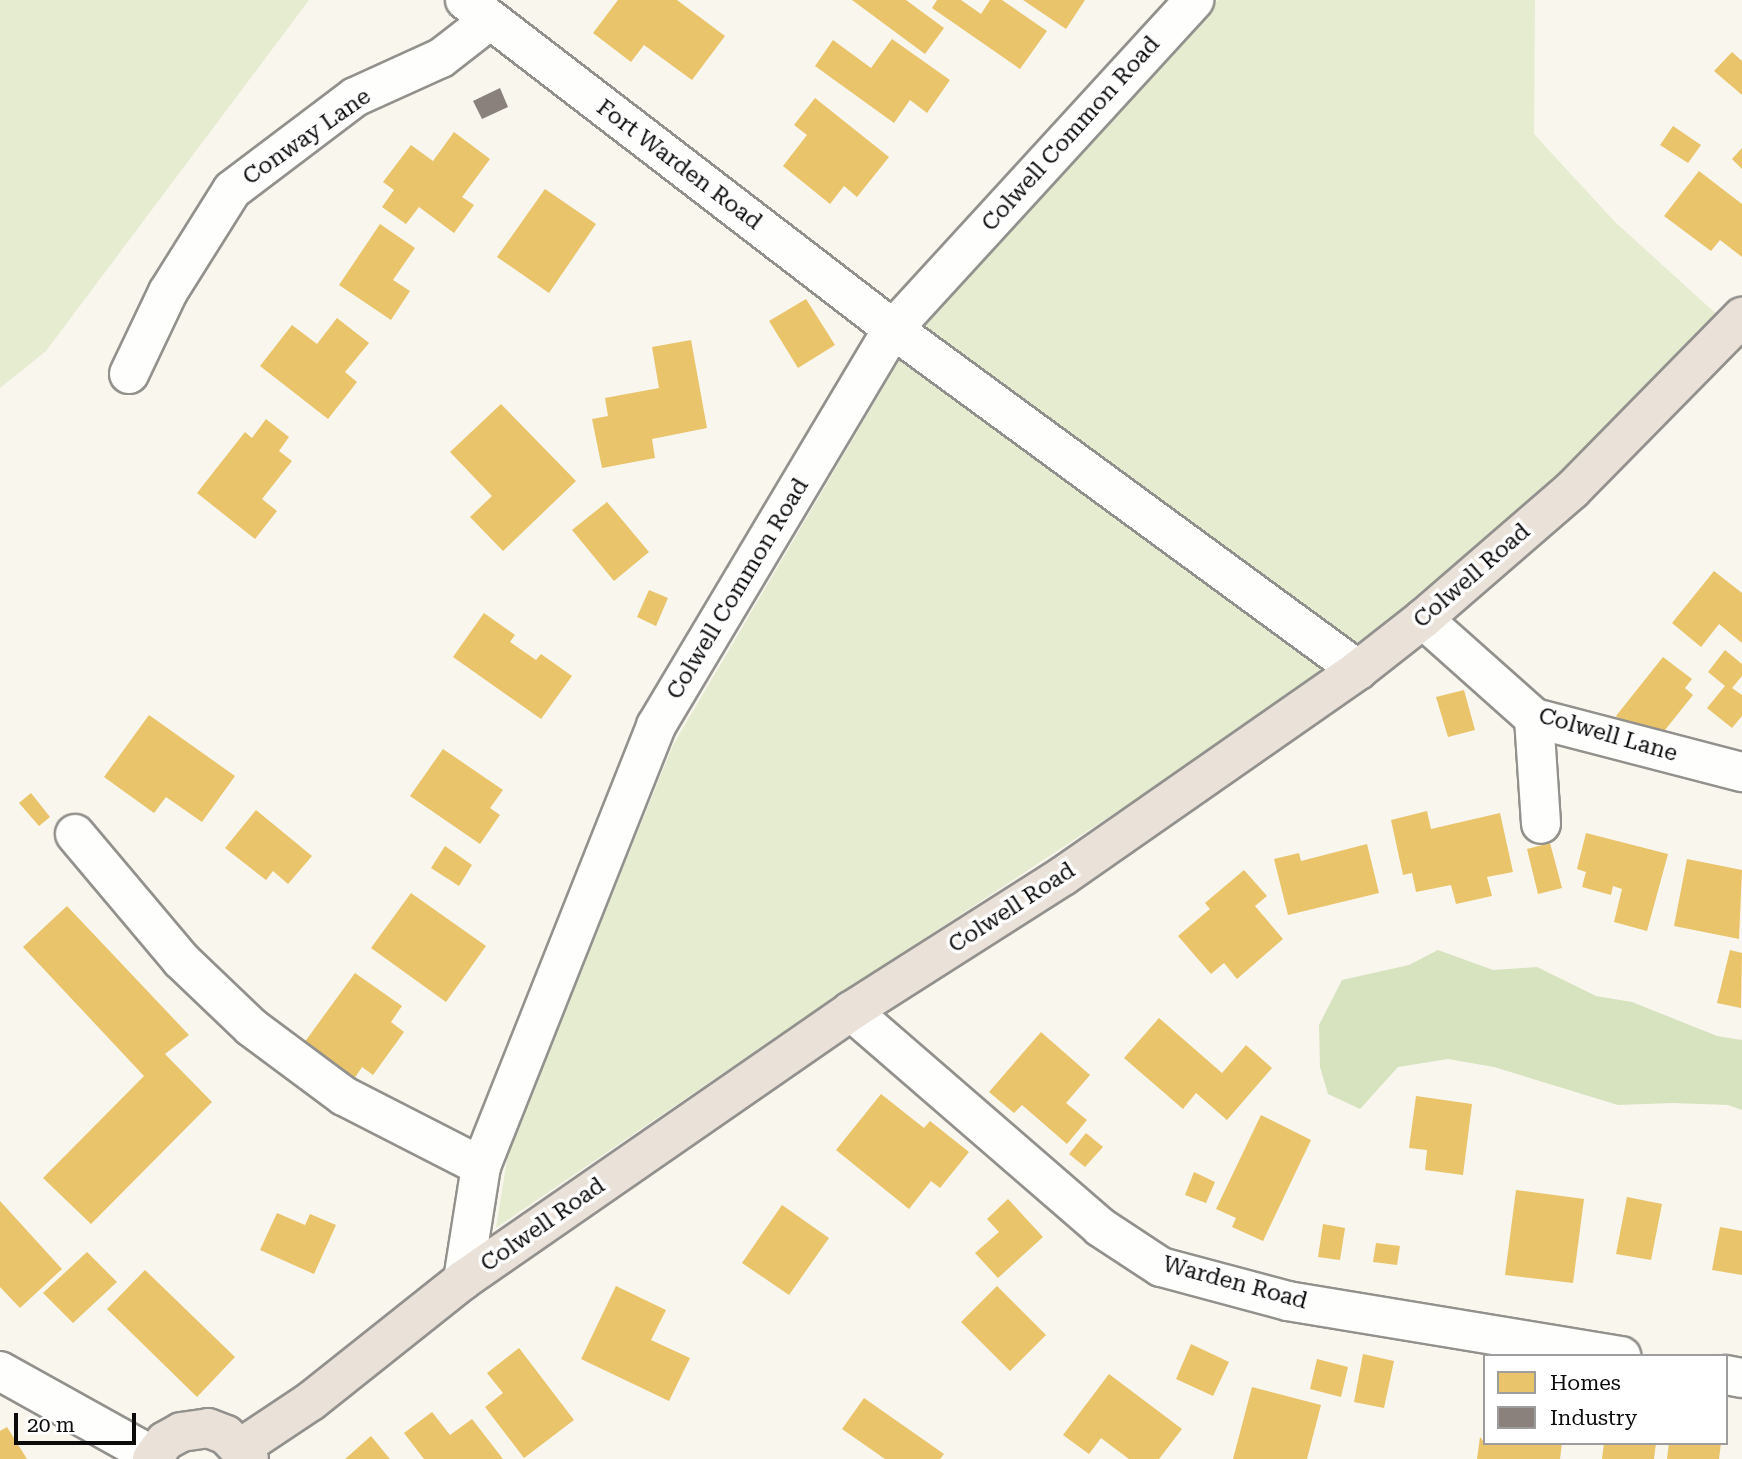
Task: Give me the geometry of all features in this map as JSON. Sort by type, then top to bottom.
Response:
[{"type":"main road","name":"Colwell Road","points":[[245,1453],[463,1280],[851,1011],[1063,876],[1357,670],[1423,619],[1572,490],[1742,317]]},
{"type":"main road","points":[[153,1457],[181,1432],[208,1428],[245,1453]]},
{"type":"street","name":"Colwell Common Road","points":[[463,1280],[481,1166],[656,726],[893,329],[1194,0]]},
{"type":"street","name":"Fort Warden Road","points":[[478,10],[893,329],[1357,670]]},
{"type":"street","name":"Conway Lane","points":[[129,374],[168,292],[232,190],[355,97],[441,58],[478,10]]},
{"type":"street","name":"Colwell Lane","points":[[1423,619],[1534,718],[1742,772]]},
{"type":"street","points":[[1534,718],[1541,824]]},
{"type":"street","points":[[75,834],[181,960],[251,1027],[344,1096],[481,1166]]},
{"type":"street","name":"Warden Road","points":[[851,1011],[1100,1227],[1161,1267],[1288,1301],[1610,1354]]},
{"type":"street","points":[[0,1371],[153,1457]]},
{"type":"green space","points":[[0,0],[309,0],[46,351],[0,388]]},
{"type":"green space","points":[[1218,0],[1535,0],[1534,134],[1615,222],[1724,321],[1546,501],[1332,670],[805,1017],[496,1228],[509,1147],[673,745],[923,320]]},
{"type":"green space","points":[[1438,950],[1493,970],[1537,967],[1596,996],[1632,1002],[1717,1036],[1742,1040],[1742,1110],[1728,1105],[1618,1105],[1494,1067],[1448,1059],[1398,1067],[1360,1109],[1328,1094],[1320,1067],[1319,1025],[1342,980],[1409,965]]},
{"type":"building: Homes","points":[[618,0],[677,0],[725,36],[692,80],[644,45],[631,62],[593,33]]},
{"type":"building: Homes","points":[[852,0],[906,0],[944,28],[925,54]]},
{"type":"building: Homes","points":[[937,0],[961,0],[981,14],[990,0],[1002,0],[1047,31],[1020,69],[932,8]]},
{"type":"building: Homes","points":[[1023,0],[1085,0],[1066,29]]},
{"type":"building: Homes","points":[[892,39],[950,80],[927,113],[910,100],[894,123],[815,66],[833,40],[871,68]]},
{"type":"building: Homes","points":[[1732,52],[1742,61],[1742,95],[1714,71]]},
{"type":"building: Homes","points":[[815,98],[889,157],[857,197],[844,186],[830,204],[783,166],[807,135],[794,125]]},
{"type":"building: Homes","points":[[1673,126],[1701,145],[1688,163],[1660,145]]},
{"type":"building: Homes","points":[[454,132],[490,159],[462,197],[474,205],[454,233],[419,207],[406,224],[382,207],[394,190],[383,182],[411,145],[433,161]]},
{"type":"building: Homes","points":[[1742,148],[1742,169],[1732,159]]},
{"type":"building: Homes","points":[[1699,171],[1742,204],[1742,257],[1720,240],[1711,251],[1664,216]]},
{"type":"building: Homes","points":[[545,189],[596,224],[549,293],[497,257]]},
{"type":"building: Homes","points":[[380,224],[415,248],[393,280],[410,291],[391,320],[339,285]]},
{"type":"building: Homes","points":[[806,299],[835,345],[798,368],[769,321]]},
{"type":"building: Homes","points":[[337,318],[369,343],[345,372],[357,382],[328,419],[260,366],[292,325],[317,344]]},
{"type":"building: Homes","points":[[691,340],[707,428],[652,439],[655,458],[602,468],[592,419],[608,416],[605,398],[659,388],[652,347]]},
{"type":"building: Homes","points":[[501,404],[576,481],[503,551],[470,517],[492,496],[450,452]]},
{"type":"building: Homes","points":[[266,419],[289,437],[279,451],[292,461],[262,499],[277,511],[255,539],[197,493],[245,432],[252,438]]},
{"type":"building: Homes","points":[[607,502],[649,552],[614,581],[572,530]]},
{"type":"building: Homes","points":[[1714,571],[1742,593],[1742,643],[1719,624],[1701,647],[1672,623]]},
{"type":"building: Homes","points":[[649,590],[668,598],[656,626],[637,617]]},
{"type":"building: Homes","points":[[484,613],[515,635],[510,642],[536,660],[541,654],[572,676],[541,719],[453,657]]},
{"type":"building: Homes","points":[[1725,650],[1742,664],[1742,676],[1732,688],[1742,695],[1742,716],[1732,728],[1707,708],[1725,686],[1708,672]]},
{"type":"building: Homes","points":[[1663,657],[1692,679],[1685,688],[1693,695],[1653,745],[1616,716]]},
{"type":"building: Homes","points":[[1464,690],[1475,730],[1448,737],[1436,697]]},
{"type":"building: Homes","points":[[149,715],[235,776],[202,822],[166,797],[154,813],[104,777]]},
{"type":"building: Homes","points":[[443,749],[503,790],[490,808],[500,815],[480,844],[410,796]]},
{"type":"building: Homes","points":[[31,793],[50,817],[39,826],[19,803]]},
{"type":"building: Homes","points":[[256,810],[312,856],[288,884],[273,871],[266,880],[225,848]]},
{"type":"building: Homes","points":[[1427,811],[1431,829],[1500,813],[1513,872],[1487,877],[1492,896],[1456,904],[1451,885],[1416,892],[1412,873],[1403,875],[1391,820]]},
{"type":"building: Homes","points":[[1586,833],[1668,854],[1647,931],[1614,922],[1622,889],[1613,886],[1611,895],[1582,887],[1586,872],[1577,869]]},
{"type":"building: Homes","points":[[1550,843],[1562,888],[1538,894],[1527,849]]},
{"type":"building: Homes","points":[[1367,844],[1379,893],[1288,915],[1274,859],[1299,853],[1301,861]]},
{"type":"building: Homes","points":[[445,846],[472,865],[459,886],[431,868]]},
{"type":"building: Homes","points":[[1687,859],[1742,870],[1739,939],[1674,926]]},
{"type":"building: Homes","points":[[1244,870],[1267,896],[1255,906],[1283,939],[1237,979],[1224,963],[1211,974],[1178,936],[1210,909],[1205,903]]},
{"type":"building: Homes","points":[[411,893],[486,946],[446,1002],[371,948]]},
{"type":"building: Homes","points":[[67,906],[189,1035],[165,1054],[212,1102],[91,1224],[43,1178],[144,1076],[23,947]]},
{"type":"building: Homes","points":[[1730,950],[1742,953],[1741,1008],[1717,1003]]},
{"type":"building: Homes","points":[[355,973],[402,1006],[391,1022],[404,1032],[373,1075],[362,1067],[354,1079],[304,1043]]},
{"type":"building: Homes","points":[[1159,1018],[1222,1073],[1246,1045],[1272,1068],[1227,1120],[1196,1093],[1183,1109],[1124,1058]]},
{"type":"building: Homes","points":[[1041,1032],[1090,1075],[1066,1103],[1087,1120],[1067,1144],[1022,1105],[1014,1113],[989,1092]]},
{"type":"building: Homes","points":[[881,1094],[924,1128],[930,1121],[969,1152],[940,1188],[931,1181],[909,1209],[836,1150]]},
{"type":"building: Homes","points":[[1416,1096],[1472,1104],[1463,1175],[1425,1170],[1427,1150],[1409,1148]]},
{"type":"building: Homes","points":[[1261,1115],[1311,1140],[1263,1241],[1232,1227],[1236,1218],[1216,1209]]},
{"type":"building: Homes","points":[[1086,1133],[1103,1147],[1085,1167],[1069,1154]]},
{"type":"building: Homes","points":[[1194,1172],[1215,1182],[1206,1203],[1185,1195]]},
{"type":"building: Homes","points":[[1516,1190],[1584,1199],[1573,1283],[1505,1275]]},
{"type":"building: Homes","points":[[1627,1197],[1662,1204],[1651,1260],[1616,1254]]},
{"type":"building: Homes","points":[[1008,1199],[1043,1237],[998,1278],[975,1253],[999,1232],[987,1219]]},
{"type":"building: Homes","points":[[0,1201],[62,1269],[20,1308],[0,1287]]},
{"type":"building: Homes","points":[[782,1205],[829,1238],[789,1295],[742,1263]]},
{"type":"building: Homes","points":[[277,1213],[305,1225],[310,1214],[336,1225],[314,1274],[260,1250]]},
{"type":"building: Homes","points":[[1323,1224],[1345,1228],[1340,1260],[1318,1257]]},
{"type":"building: Homes","points":[[1720,1227],[1742,1231],[1742,1275],[1712,1270]]},
{"type":"building: Homes","points":[[1376,1243],[1400,1246],[1397,1265],[1373,1262]]},
{"type":"building: Homes","points":[[87,1252],[117,1282],[73,1323],[43,1293]]},
{"type":"building: Homes","points":[[145,1270],[235,1357],[197,1397],[107,1309]]},
{"type":"building: Homes","points":[[616,1286],[666,1310],[651,1340],[690,1358],[669,1401],[581,1359]]},
{"type":"building: Homes","points":[[997,1286],[1046,1335],[1010,1371],[961,1322]]},
{"type":"building: Homes","points":[[1191,1344],[1229,1362],[1213,1396],[1176,1379]]},
{"type":"building: Homes","points":[[519,1348],[574,1420],[524,1458],[485,1407],[503,1393],[487,1373]]},
{"type":"building: Homes","points":[[1363,1354],[1394,1361],[1384,1408],[1354,1402]]},
{"type":"building: Homes","points":[[1317,1359],[1348,1367],[1341,1397],[1310,1389]]},
{"type":"building: Homes","points":[[1109,1374],[1182,1429],[1159,1459],[1129,1459],[1101,1438],[1089,1454],[1063,1435]]},
{"type":"building: Homes","points":[[1252,1387],[1321,1405],[1307,1459],[1233,1459]]},
{"type":"building: Homes","points":[[864,1398],[944,1454],[940,1459],[885,1459],[842,1429]]},
{"type":"building: Homes","points":[[432,1412],[450,1435],[472,1419],[503,1459],[424,1459],[404,1433]]},
{"type":"building: Homes","points":[[7,1427],[27,1459],[0,1459],[0,1431]]},
{"type":"building: Homes","points":[[371,1436],[390,1459],[345,1459]]},
{"type":"building: Homes","points":[[1480,1437],[1483,1445],[1562,1445],[1560,1459],[1477,1459]]},
{"type":"building: Homes","points":[[1604,1445],[1656,1445],[1654,1459],[1602,1459]]},
{"type":"building: Homes","points":[[1669,1445],[1721,1445],[1719,1459],[1667,1459]]},
{"type":"building: Industry","points":[[500,88],[508,107],[482,119],[473,101]]}]
